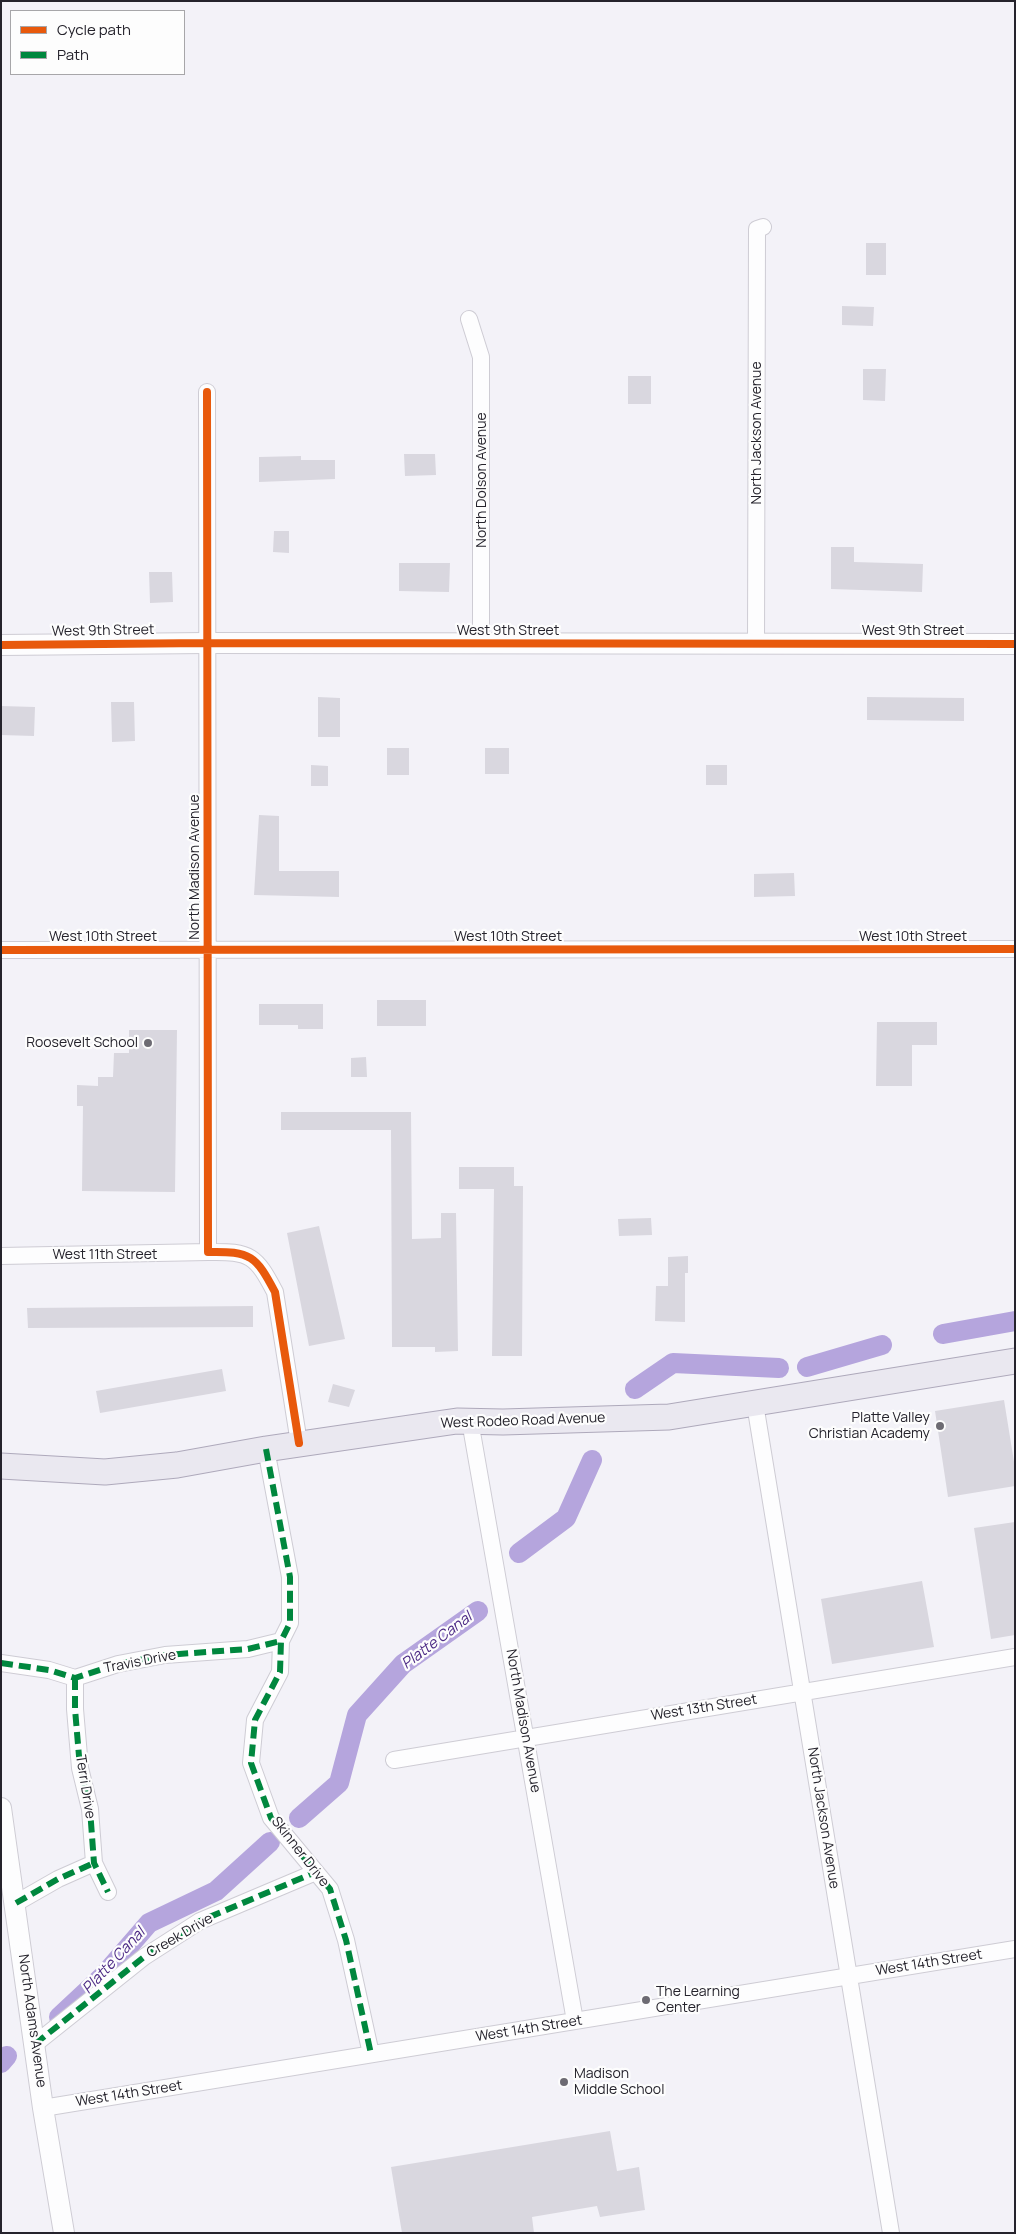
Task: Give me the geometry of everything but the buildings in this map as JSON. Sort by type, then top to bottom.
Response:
[{"type":"main road","name":"West Rodeo Road Avenue","points":[[1,1466],[105,1472],[178,1465],[299,1443],[457,1421],[670,1417],[1015,1361]]},
{"type":"street","name":"North Jackson Avenue","points":[[756,644],[758,228],[763,227]]},
{"type":"street","name":"North Dolson Avenue","points":[[469,319],[481,357],[481,643]]},
{"type":"street","name":"North Madison Avenue","points":[[207,392],[208,1252]]},
{"type":"street","name":"West 9th Street","points":[[1,645],[206,642],[1015,644]]},
{"type":"street","name":"West 10th Street","points":[[1,950],[1015,949]]},
{"type":"street","name":"West 11th Street","points":[[1,1256],[208,1252]]},
{"type":"street","points":[[208,1252],[251,1256],[264,1270],[275,1292],[299,1443]]},
{"type":"street","name":"North Jackson Avenue","points":[[755,1404],[891,2233]]},
{"type":"street","name":"North Madison Avenue","points":[[470,1421],[575,2021]]},
{"type":"street","name":"Skinner Drive","points":[[266,1449],[290,1577],[290,1622],[281,1641],[280,1672],[255,1720],[252,1763],[271,1818],[330,1889],[346,1940],[371,2054]]},
{"type":"street","name":"Travis Drive","points":[[75,1678],[118,1664],[165,1655],[248,1649],[281,1641]]},
{"type":"street","name":"West 13th Street","points":[[394,1760],[1015,1657]]},
{"type":"street","points":[[1,1663],[49,1670],[75,1678]]},
{"type":"street","name":"Terri Drive","points":[[75,1678],[75,1709],[80,1768],[90,1810],[94,1863],[108,1892]]},
{"type":"street","name":"North Adams Avenue","points":[[1,1808],[16,1903],[43,2108],[64,2233]]},
{"type":"street","points":[[16,1903],[58,1879],[94,1863]]},
{"type":"street","name":"Creek Drive","points":[[35,2044],[144,1957],[200,1921],[316,1872]]},
{"type":"street","name":"West 14th Street","points":[[43,2108],[1015,1948]]},
{"type":"waterway","name":"Platte Canal","points":[[943,1334],[1015,1321]]},
{"type":"waterway","points":[[807,1367],[882,1345]]},
{"type":"waterway","name":"Platte Canal","points":[[635,1389],[673,1363],[779,1368]]},
{"type":"waterway","name":"Platte Canal","points":[[519,1553],[566,1518],[592,1460]]},
{"type":"waterway","name":"Platte Canal","points":[[299,1818],[339,1783],[357,1715],[403,1664],[478,1611]]},
{"type":"waterway","name":"Platte Canal","points":[[59,2017],[104,1975],[149,1923],[216,1891],[270,1842]]},
{"type":"waterway","name":"Platte Canal","points":[[1,2063],[7,2056]]},
{"type":"marked path","points":[[266,1449],[290,1577],[290,1623],[281,1641],[280,1672],[255,1720],[251,1763],[271,1818],[330,1889],[346,1940],[371,2054]]},
{"type":"marked path","points":[[1,1663],[49,1670],[75,1678],[118,1664],[165,1655],[248,1649],[281,1641]]},
{"type":"marked path","points":[[75,1678],[75,1709],[80,1768],[90,1809],[94,1863],[108,1892]]},
{"type":"marked path","points":[[16,1903],[58,1879],[94,1863]]},
{"type":"marked path","points":[[35,2044],[144,1957],[200,1921],[316,1872]]},
{"type":"cycle path","points":[[207,392],[208,1252],[234,1253],[251,1258],[263,1270],[275,1292],[299,1443]]},
{"type":"cycle path","points":[[1,645],[206,643],[1015,644]]},
{"type":"cycle path","points":[[1,950],[1015,949]]},
{"type":"place","name":"Roosevelt School","points":[[148,1043]]},
{"type":"place","name":"Platte Valley Christian Academy","points":[[940,1426]]},
{"type":"place","name":"The Learning Center","points":[[646,2000]]},
{"type":"place","name":"Madison Middle School","points":[[564,2082]]}]
